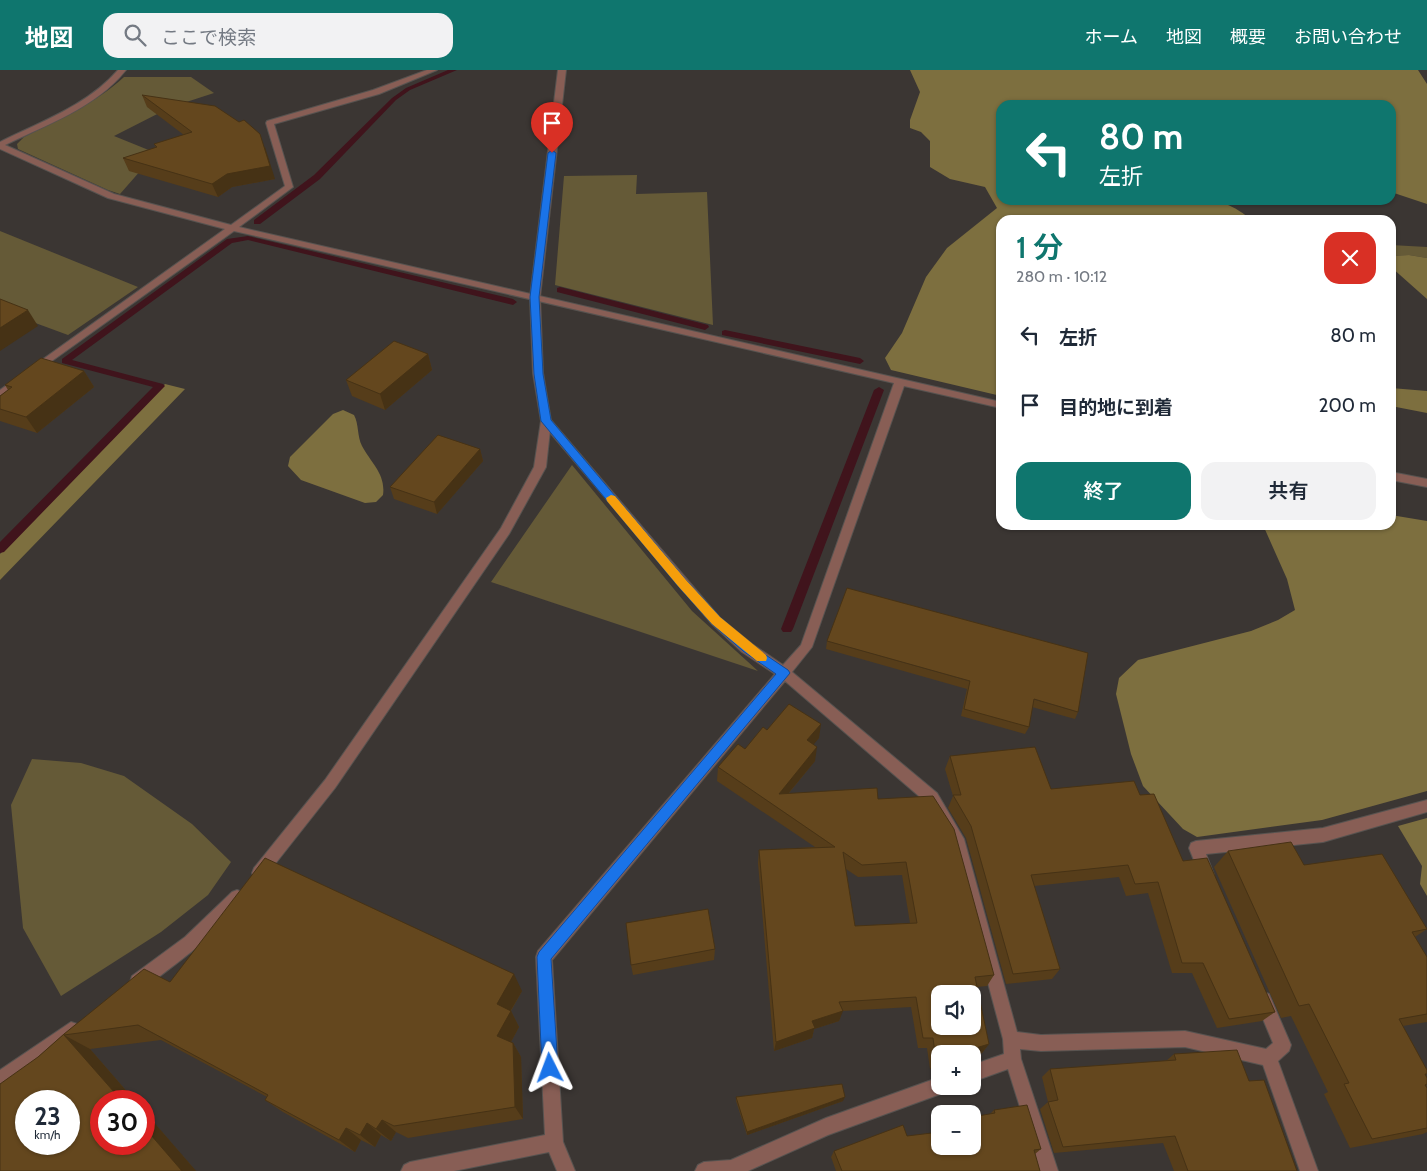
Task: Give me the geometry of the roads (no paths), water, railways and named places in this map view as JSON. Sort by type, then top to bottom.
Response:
[{"type":"street","points":[[0,146],[100,92],[116,79],[122,70]]},
{"type":"street","points":[[0,395],[289,187],[270,123],[376,92],[433,70]]},
{"type":"street","points":[[125,991],[164,963],[227,909],[271,859],[330,784],[505,531],[540,467],[546,421],[538,374],[535,297],[562,70]]},
{"type":"street","points":[[0,146],[110,196],[232,228],[996,404]]},
{"type":"street","points":[[566,1171],[554,1142],[544,957],[806,648],[900,382]]},
{"type":"street","points":[[546,421],[716,621],[747,648],[784,673],[932,798],[956,839],[1011,1039],[1014,1059],[1050,1171]]},
{"type":"street","points":[[1396,477],[1427,483]]},
{"type":"street","points":[[1211,884],[1196,848],[1323,835],[1427,806]]},
{"type":"street","points":[[1255,983],[1283,1045],[1269,1058]]},
{"type":"street","points":[[0,1080],[86,1019]]},
{"type":"street","points":[[1011,1039],[1041,1043],[1185,1039],[1269,1058]]},
{"type":"street","points":[[1269,1058],[1309,1171]]},
{"type":"street","points":[[981,1071],[1014,1059]]},
{"type":"street","points":[[704,1171],[732,1169],[826,1127],[931,1089]]},
{"type":"street","points":[[410,1171],[554,1142]]},
{"type":"waterway","points":[[257,222],[317,177],[394,99],[408,89],[454,70]]},
{"type":"waterway","points":[[0,549],[160,386],[65,361],[230,241],[248,238],[513,302]]},
{"type":"waterway","points":[[560,290],[705,327]]},
{"type":"waterway","points":[[725,333],[860,361]]},
{"type":"waterway","points":[[787,629],[879,390]]}]
